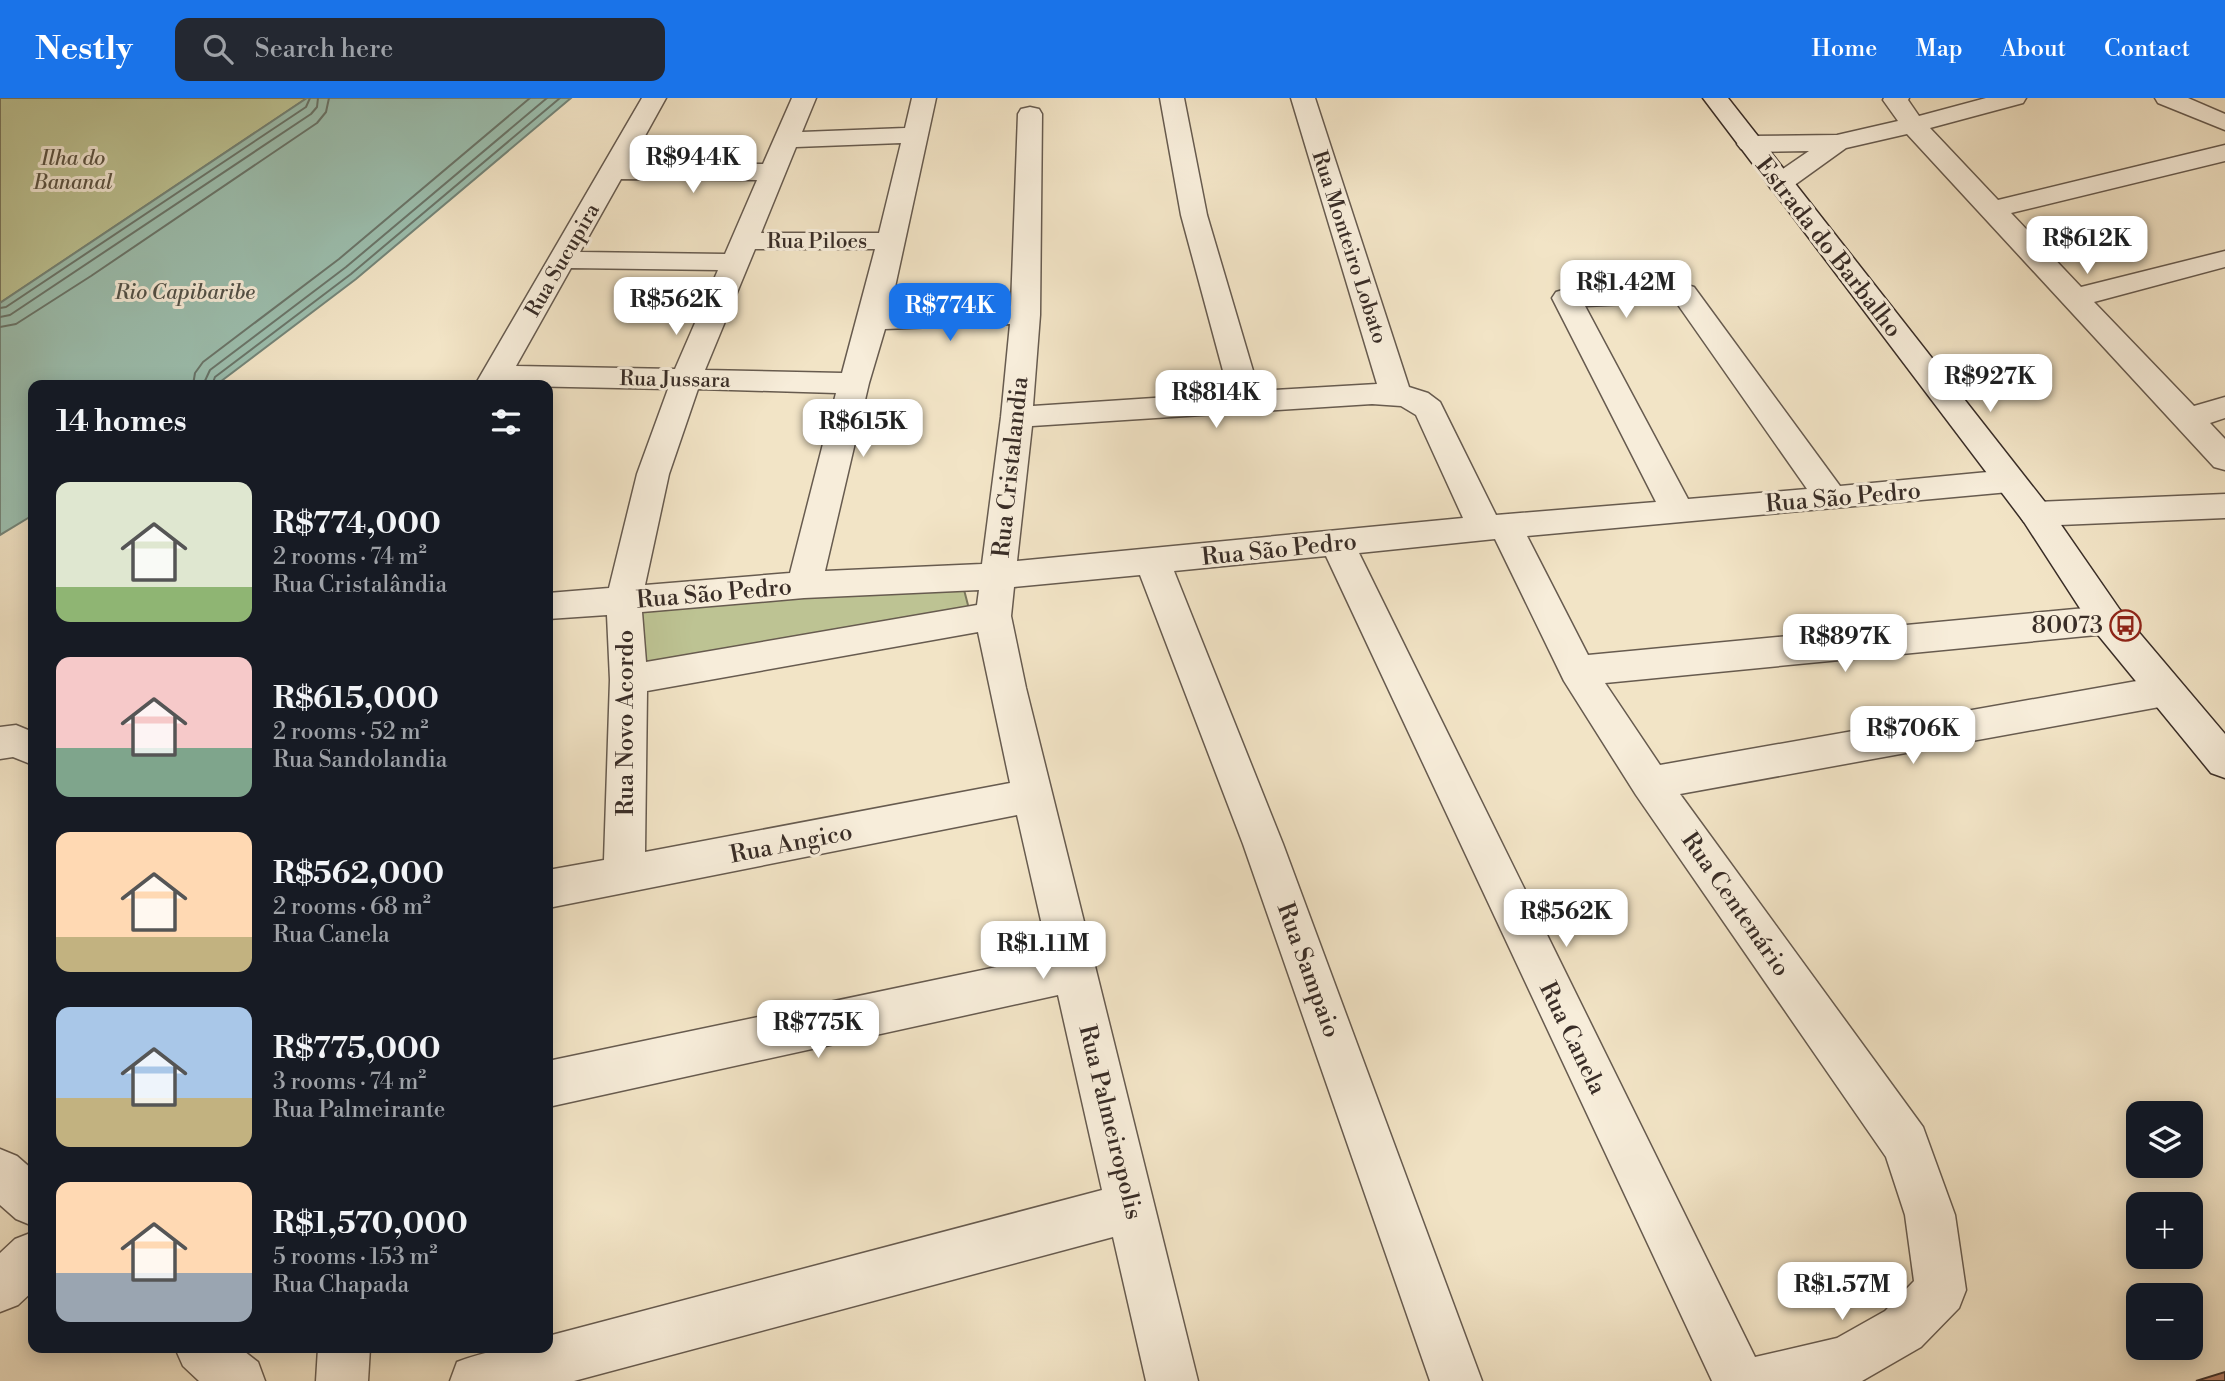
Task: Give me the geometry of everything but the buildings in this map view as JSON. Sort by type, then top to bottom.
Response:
[{"type":"street","name":"Rua Sucupira","points":[[493,380],[654,98]]},
{"type":"street","name":"Rua Novo Acordo","points":[[624,876],[629,680],[624,601],[653,474],[686,380],[804,98]]},
{"type":"street","points":[[804,585],[854,383],[873,320],[924,98]]},
{"type":"street","points":[[1172,98],[1194,215],[1247,402]]},
{"type":"street","name":"Rua Monteiro Lobato","points":[[1303,98],[1396,395]]},
{"type":"street","name":"Estrada do Barbalho","points":[[1715,98],[2036,514],[2108,620],[2225,762]]},
{"type":"street","points":[[1750,144],[1837,143],[2014,98]]},
{"type":"street","points":[[2167,98],[2225,123]]},
{"type":"street","points":[[1895,99],[1913,125],[2225,459]]},
{"type":"street","name":"Rua Cristalandia","points":[[995,596],[1017,417],[1025,315],[1030,114]]},
{"type":"street","points":[[786,140],[916,135]]},
{"type":"street","points":[[1780,183],[1837,143]]},
{"type":"street","points":[[1992,210],[2225,153]]},
{"type":"street","points":[[612,171],[773,172]]},
{"type":"street","name":"Rua Piloes","points":[[561,260],[891,241]]},
{"type":"street","points":[[2074,298],[2225,259]]},
{"type":"street","points":[[1678,512],[1566,298],[1684,293],[1831,499]]},
{"type":"street","points":[[873,320],[1025,315]]},
{"type":"street","name":"Rua Jussara","points":[[493,380],[854,383]]},
{"type":"street","points":[[1017,417],[1372,394],[1396,395]]},
{"type":"street","name":"Rua Centenário","points":[[1396,395],[1421,402],[1429,409],[1577,671],[1650,783],[1906,1144],[1930,1215],[1941,1290],[1903,1329],[1845,1362],[1760,1381]]},
{"type":"street","points":[[2188,419],[2225,407]]},
{"type":"street","name":"Rua São Pedro","points":[[629,680],[995,596],[1153,563],[1495,527],[2009,481]]},
{"type":"street","points":[[2036,514],[2225,506]]},
{"type":"street","name":"Rua Canela","points":[[1336,543],[1740,1381]]},
{"type":"street","name":"Rua Sampaio","points":[[1153,563],[1263,844],[1456,1381]]},
{"type":"street","name":"Rua São Pedro","points":[[553,606],[804,585],[995,596]]},
{"type":"street","name":"Rua Palmeiropolis","points":[[995,596],[1007,688],[1172,1381]]},
{"type":"street","points":[[1577,671],[2108,620]]},
{"type":"street","points":[[1650,783],[2165,691]]},
{"type":"street","points":[[0,743],[16,741],[28,747]]},
{"type":"street","name":"Rua Angico","points":[[553,888],[1033,795]]},
{"type":"street","points":[[553,1083],[1074,971]]},
{"type":"street","points":[[0,1173],[28,1198]]},
{"type":"street","points":[[476,1381],[1132,1207]]},
{"type":"street","points":[[0,1287],[28,1262]]},
{"type":"street","points":[[207,1353],[239,1381]]},
{"type":"street","points":[[342,1381],[344,1353]]},
{"type":"green space","name":"Ilha do Bananal","points":[[0,98],[307,98],[0,303]]},
{"type":"green space","points":[[962,582],[969,609],[641,665],[642,608]]},
{"type":"water","name":"Rio Capibaribe","points":[[307,98],[571,98],[356,279],[223,380],[28,380],[28,518],[0,535],[0,303]]},
{"type":"place","name":"80073","points":[[2126,625]]}]
